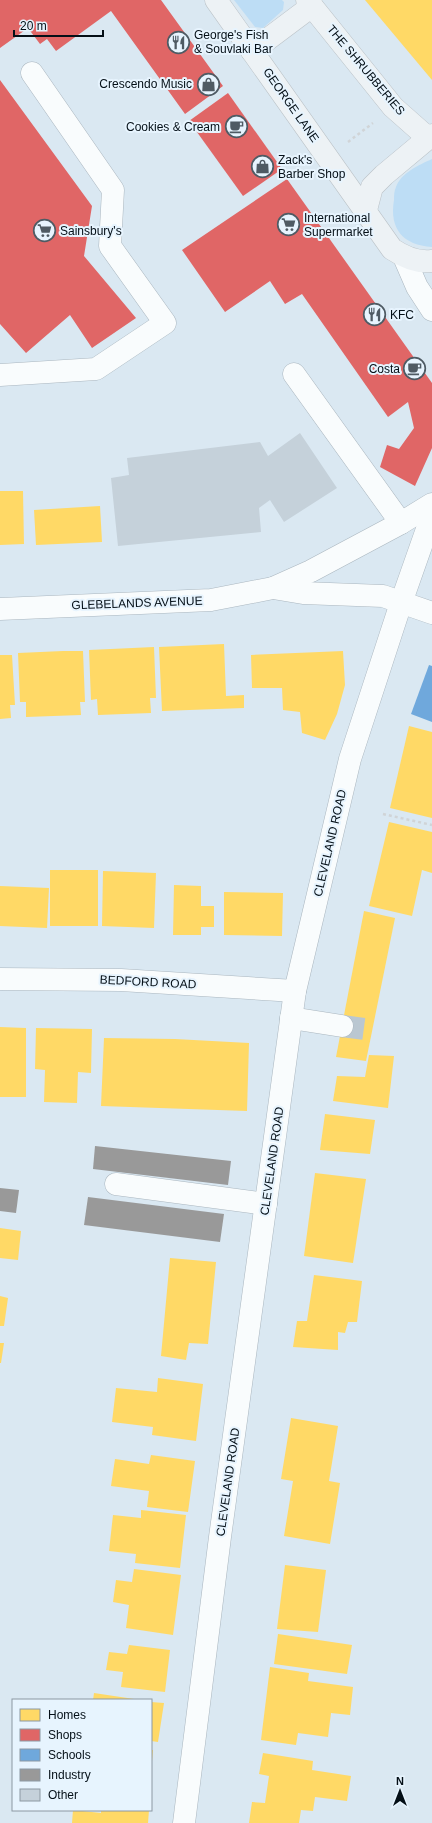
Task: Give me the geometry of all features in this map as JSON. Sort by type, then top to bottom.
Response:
[{"type":"main road","name":"GEORGE LANE","points":[[216,0],[366,210],[392,249],[404,257]]},
{"type":"main road","points":[[252,51],[310,3]]},
{"type":"main road","name":"THE SHRUBBERIES","points":[[310,3],[394,107],[430,136]]},
{"type":"main road","points":[[366,210],[372,187],[430,136]]},
{"type":"main road","points":[[404,257],[424,262],[432,261]]},
{"type":"street","points":[[0,375],[96,369],[164,323],[110,246],[113,190],[32,73]]},
{"type":"street","points":[[404,257],[418,287],[432,310]]},
{"type":"street","points":[[294,374],[402,523]]},
{"type":"street","name":"GLEBELANDS AVENUE","points":[[0,609],[211,600],[273,588],[310,572],[402,523],[432,504]]},
{"type":"street","name":"CLEVELAND ROAD","points":[[184,1823],[222,1529],[295,991],[350,759],[401,603],[432,515]]},
{"type":"street","name":"GLEBELANDS AVENUE","points":[[273,588],[303,593],[383,596],[432,613]]},
{"type":"street","name":"BEDFORD ROAD","points":[[0,979],[121,980],[295,991]]},
{"type":"street","points":[[292,1018],[342,1026]]},
{"type":"street","points":[[116,1184],[266,1204]]},
{"type":"path","points":[[345,144],[376,121]]},
{"type":"path","points":[[383,814],[432,825]]},
{"type":"shaded area","points":[[234,0],[282,0],[284,2],[283,10],[263,28],[255,27]]},
{"type":"shaded area","points":[[432,159],[432,247],[413,243],[400,234],[396,227],[393,210],[394,192],[398,182],[411,170]]},
{"type":"building: Homes","points":[[365,0],[432,0],[432,80]]},
{"type":"building: Homes","points":[[0,491],[23,491],[24,544],[0,545]]},
{"type":"building: Homes","points":[[100,506],[102,542],[36,545],[34,510]]},
{"type":"building: Homes","points":[[224,644],[226,696],[244,695],[244,708],[162,711],[159,647]]},
{"type":"building: Homes","points":[[154,647],[156,698],[150,698],[151,713],[98,715],[97,699],[91,700],[89,650]]},
{"type":"building: Homes","points":[[83,651],[85,702],[80,702],[81,715],[26,717],[26,702],[20,702],[18,653]]},
{"type":"building: Homes","points":[[343,651],[345,685],[337,714],[325,740],[302,733],[300,712],[283,710],[282,688],[252,688],[251,655]]},
{"type":"building: Homes","points":[[0,655],[12,655],[15,705],[10,705],[11,718],[0,719]]},
{"type":"building: Homes","points":[[409,726],[432,732],[432,818],[390,808]]},
{"type":"building: Homes","points":[[389,822],[432,832],[432,873],[422,870],[412,916],[369,906]]},
{"type":"building: Homes","points":[[50,870],[98,870],[98,926],[50,926]]},
{"type":"building: Homes","points":[[103,871],[156,873],[154,928],[102,926]]},
{"type":"building: Homes","points":[[174,885],[201,886],[201,906],[214,906],[214,927],[201,927],[201,935],[173,935]]},
{"type":"building: Homes","points":[[0,886],[49,888],[47,928],[0,926]]},
{"type":"building: Homes","points":[[224,892],[283,893],[282,936],[224,935]]},
{"type":"building: Homes","points":[[364,911],[395,918],[366,1061],[336,1057]]},
{"type":"building: Homes","points":[[0,1027],[26,1028],[26,1097],[0,1097]]},
{"type":"building: Homes","points":[[36,1028],[92,1029],[91,1073],[78,1072],[77,1103],[44,1102],[45,1070],[35,1069]]},
{"type":"building: Homes","points":[[104,1038],[175,1039],[249,1043],[247,1111],[101,1106]]},
{"type":"building: Homes","points":[[369,1055],[394,1056],[388,1108],[333,1101],[337,1076],[365,1077]]},
{"type":"building: Homes","points":[[325,1114],[375,1120],[370,1154],[320,1150]]},
{"type":"building: Homes","points":[[315,1173],[366,1179],[353,1263],[304,1256]]},
{"type":"building: Homes","points":[[0,1228],[21,1231],[18,1260],[0,1258]]},
{"type":"building: Homes","points":[[170,1258],[216,1262],[208,1344],[189,1343],[186,1360],[161,1356]]},
{"type":"building: Homes","points":[[314,1275],[362,1281],[357,1322],[348,1322],[345,1333],[338,1332],[338,1350],[293,1347],[297,1321],[307,1321]]},
{"type":"building: Homes","points":[[0,1296],[8,1298],[4,1326],[0,1326]]},
{"type":"building: Homes","points":[[0,1343],[4,1343],[1,1363],[0,1363]]},
{"type":"building: Homes","points":[[158,1378],[203,1384],[196,1441],[152,1435],[153,1427],[112,1422],[116,1388],[157,1392]]},
{"type":"building: Homes","points":[[291,1418],[338,1426],[329,1481],[340,1483],[330,1544],[284,1536],[293,1481],[281,1479]]},
{"type":"building: Homes","points":[[151,1455],[195,1461],[188,1512],[147,1507],[149,1491],[111,1486],[115,1459],[149,1464]]},
{"type":"building: Homes","points":[[141,1510],[186,1515],[180,1568],[135,1563],[136,1554],[109,1551],[113,1515],[141,1518]]},
{"type":"building: Homes","points":[[285,1565],[326,1570],[318,1632],[277,1629]]},
{"type":"building: Homes","points":[[134,1569],[181,1575],[173,1635],[126,1628],[129,1605],[113,1602],[116,1580],[132,1582]]},
{"type":"building: Homes","points":[[278,1634],[352,1645],[347,1674],[274,1664]]},
{"type":"building: Homes","points":[[129,1645],[170,1650],[165,1692],[121,1687],[123,1672],[106,1670],[109,1652],[127,1654]]},
{"type":"building: Homes","points":[[270,1667],[309,1673],[308,1681],[353,1687],[350,1715],[331,1713],[328,1737],[298,1733],[296,1745],[261,1740]]},
{"type":"building: Homes","points":[[94,1693],[134,1699],[93,1699]]},
{"type":"building: Homes","points":[[152,1702],[164,1703],[158,1742],[152,1741]]},
{"type":"building: Homes","points":[[263,1753],[313,1761],[312,1770],[351,1776],[347,1801],[315,1797],[313,1811],[301,1810],[299,1823],[249,1823],[252,1802],[265,1803],[269,1776],[259,1774]]},
{"type":"building: Homes","points":[[73,1811],[101,1813],[101,1811],[149,1811],[148,1823],[72,1823]]},
{"type":"building: Shops","points":[[0,0],[161,0],[223,86],[185,114],[111,11],[56,51],[47,39],[40,44],[28,28],[0,48]]},
{"type":"building: Shops","name":"Sainsbury's","points":[[0,80],[92,206],[84,256],[136,318],[92,348],[70,315],[26,353],[0,324]]},
{"type":"building: Shops","points":[[228,93],[282,169],[243,196],[189,121]]},
{"type":"building: Shops","points":[[287,179],[432,383],[432,448],[415,486],[380,467],[387,445],[399,449],[414,428],[408,402],[388,417],[302,294],[285,304],[270,281],[225,312],[182,250]]},
{"type":"building: Schools","points":[[429,665],[432,666],[432,722],[411,714]]},
{"type":"building: Industry","points":[[95,1146],[231,1161],[228,1185],[93,1169]]},
{"type":"building: Industry","points":[[0,1188],[19,1190],[16,1213],[0,1211]]},
{"type":"building: Industry","points":[[88,1197],[224,1214],[220,1242],[84,1225]]},
{"type":"building: Other","points":[[300,433],[337,488],[284,522],[270,500],[259,508],[261,532],[118,546],[111,478],[129,475],[127,458],[260,442],[268,456]]},
{"type":"tunnel","points":[[342,1026],[372,1030]]},
{"type":"place","name":"George's Fish & Souvlaki Bar","points":[[179,42]]},
{"type":"place","name":"Crescendo Music","points":[[208,84]]},
{"type":"place","name":"Cookies & Cream","points":[[236,127]]},
{"type":"place","name":"Zack's Barber Shop","points":[[263,167]]},
{"type":"place","name":"International Supermarket","points":[[288,225]]},
{"type":"place","name":"Sainsbury's","points":[[44,231]]},
{"type":"place","name":"KFC","points":[[375,315]]},
{"type":"place","name":"Costa","points":[[415,369]]}]
